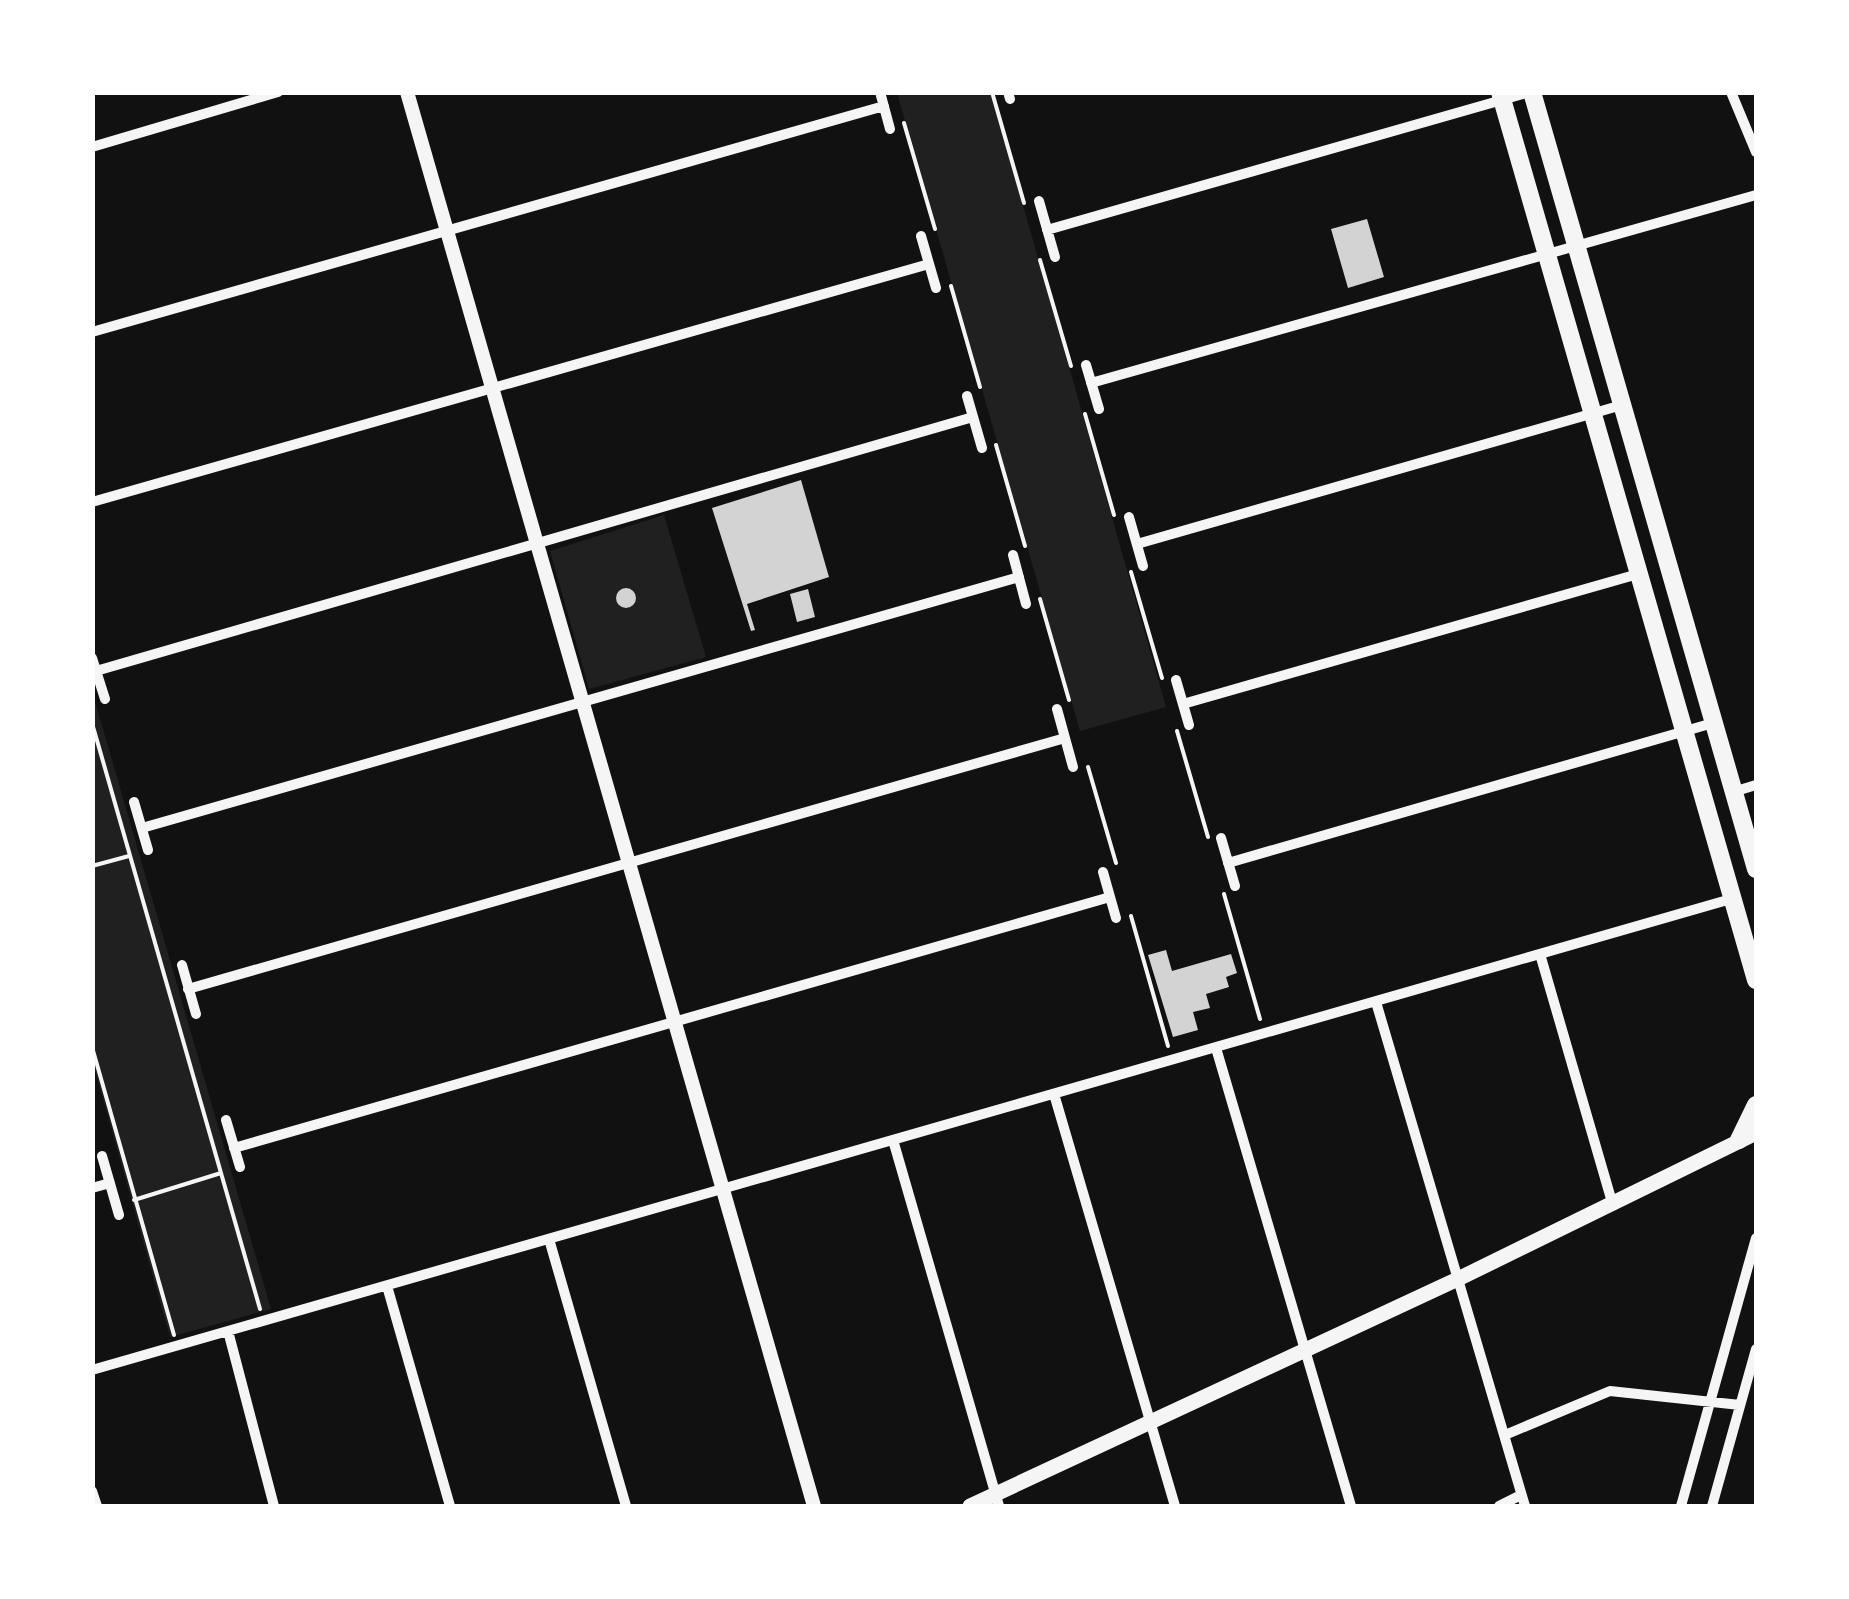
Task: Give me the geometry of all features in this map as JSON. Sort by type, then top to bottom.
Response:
[{"type":"main road","points":[[1531,92],[1756,869]]},
{"type":"main road","points":[[1501,96],[1756,980]]},
{"type":"main road","points":[[970,1506],[998,1500],[1151,1422],[1460,1278],[1748,1137],[1756,1105]]},
{"type":"street","points":[[92,147],[278,92]]},
{"type":"street","points":[[406,92],[814,1506]]},
{"type":"street","points":[[880,92],[890,129]]},
{"type":"street","points":[[1047,230],[1501,96],[1531,92]]},
{"type":"street","points":[[1731,92],[1756,152]]},
{"type":"street","points":[[92,332],[884,106]]},
{"type":"street","points":[[1091,383],[1756,196]]},
{"type":"street","points":[[1039,201],[1055,257]]},
{"type":"street","points":[[921,236],[936,288]]},
{"type":"street","points":[[92,502],[929,264]]},
{"type":"street","points":[[1086,365],[1098,409]]},
{"type":"street","points":[[967,396],[982,448]]},
{"type":"street","points":[[1137,544],[1622,405]]},
{"type":"street","points":[[96,671],[973,417]]},
{"type":"street","points":[[1129,517],[1144,566]]},
{"type":"street","points":[[1012,555],[1026,604]]},
{"type":"street","points":[[1183,704],[1638,574]]},
{"type":"street","points":[[142,828],[1019,578]]},
{"type":"street","points":[[92,658],[104,699]]},
{"type":"street","points":[[1176,680],[1189,725]]},
{"type":"street","points":[[1056,710],[1073,767]]},
{"type":"street","points":[[1228,863],[1713,723]]},
{"type":"street","points":[[188,989],[1065,738]]},
{"type":"street","points":[[1733,792],[1756,785]]},
{"type":"street","points":[[134,802],[148,850]]},
{"type":"street","points":[[1221,838],[1235,886]]},
{"type":"street","points":[[1103,872],[1116,918]]},
{"type":"street","points":[[234,1148],[1110,897]]},
{"type":"street","points":[[92,1370],[1732,899]]},
{"type":"street","points":[[1540,954],[1612,1202]]},
{"type":"street","points":[[182,965],[196,1014]]},
{"type":"street","points":[[1376,1002],[1523,1501],[1499,1506]]},
{"type":"street","points":[[1216,1048],[1351,1506]]},
{"type":"street","points":[[1054,1094],[1174,1506]]},
{"type":"street","points":[[226,1120],[240,1167]]},
{"type":"street","points":[[893,1140],[998,1500]]},
{"type":"street","points":[[102,1156],[118,1211]]},
{"type":"street","points":[[92,1188],[110,1184]]},
{"type":"street","points":[[1681,1506],[1756,1238]]},
{"type":"street","points":[[549,1239],[626,1506]]},
{"type":"street","points":[[387,1286],[450,1506]]},
{"type":"street","points":[[228,1331],[274,1506]]},
{"type":"street","points":[[1712,1506],[1756,1349]]},
{"type":"street","points":[[1505,1435],[1610,1391],[1740,1405]]},
{"type":"street","points":[[92,1491],[97,1506]]},
{"type":"path","points":[[92,723],[264,1320]]},
{"type":"path","points":[[92,866],[131,856]]},
{"type":"path","points":[[92,1046],[177,1345]]},
{"type":"path","points":[[118,1211],[136,1200],[221,1173]]},
{"type":"shaded area","points":[[897,93],[991,93],[1166,707],[1080,731]]},
{"type":"shaded area","points":[[664,515],[706,657],[589,689],[550,551]]},
{"type":"shaded area","points":[[92,691],[271,1309],[170,1337],[93,1063]]},
{"type":"building","points":[[1367,219],[1384,277],[1348,288],[1331,229]]},
{"type":"building","points":[[801,480],[829,577],[747,604],[755,630],[751,631],[712,508]]},
{"type":"building","points":[[626,588],[636,598],[626,608],[616,598]]},
{"type":"building","points":[[808,589],[815,617],[797,622],[790,594]]},
{"type":"building","points":[[1166,950],[1172,971],[1231,954],[1237,973],[1226,977],[1229,987],[1206,994],[1210,1008],[1193,1012],[1198,1030],[1173,1037],[1148,955]]}]
